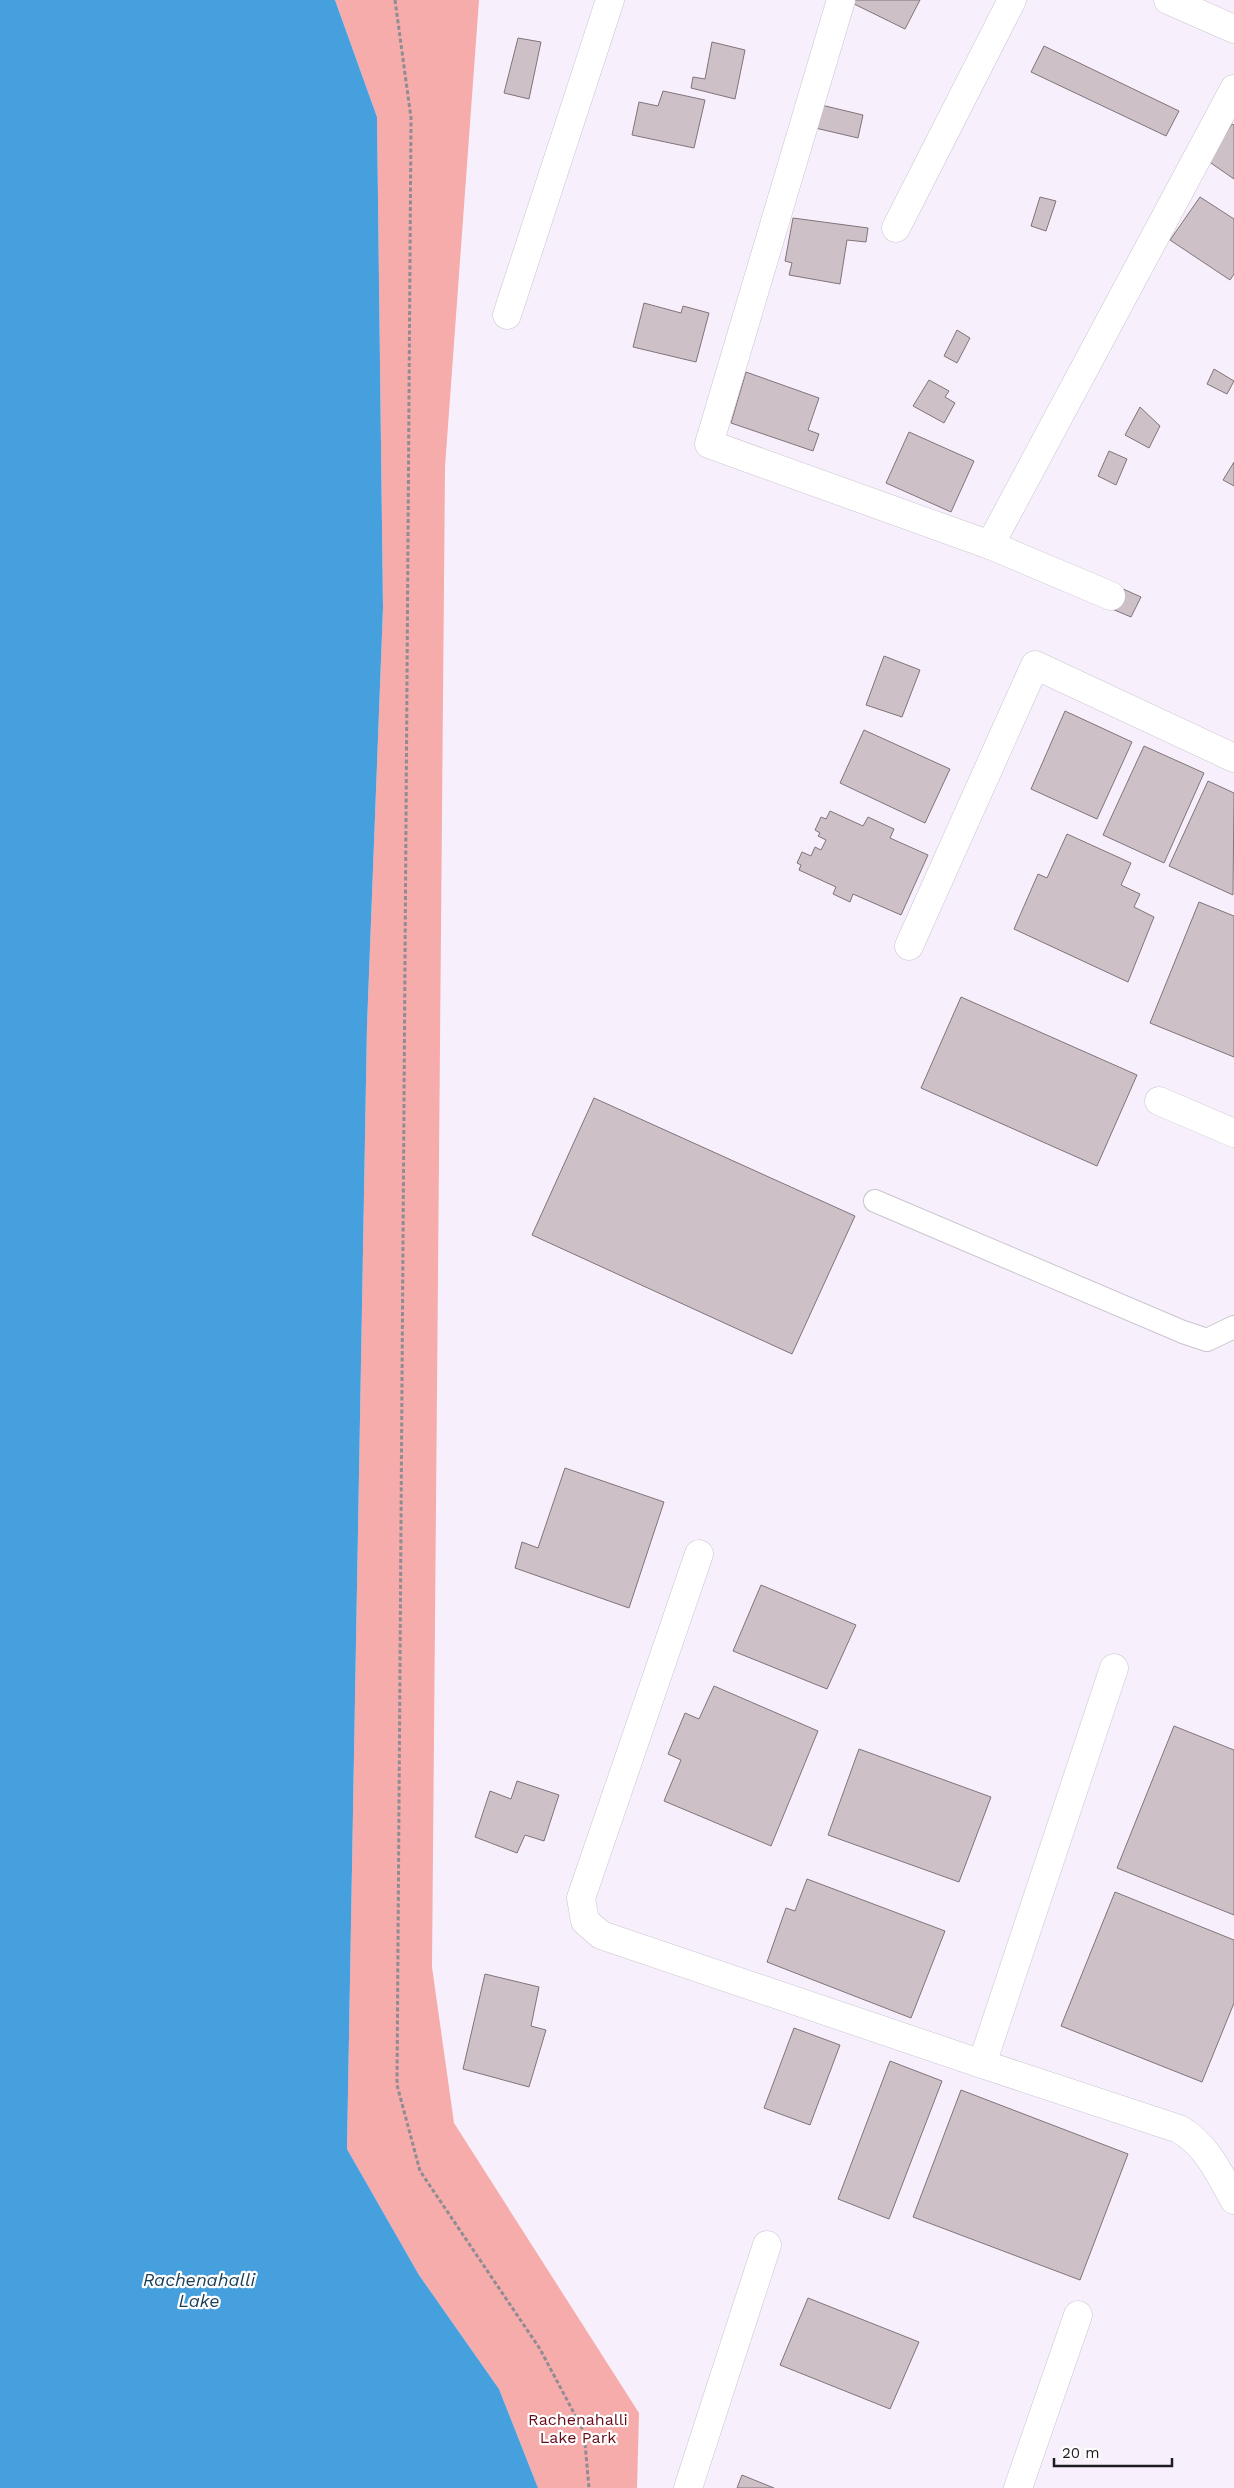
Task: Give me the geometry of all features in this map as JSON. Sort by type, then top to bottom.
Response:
[{"type":"street","points":[[507,315],[610,0]]},
{"type":"street","points":[[841,0],[709,444],[990,545],[1111,596]]},
{"type":"street","points":[[896,228],[1012,0]]},
{"type":"street","points":[[1168,0],[1234,29]]},
{"type":"street","points":[[990,545],[1234,89]]},
{"type":"street","points":[[909,946],[1035,666],[1234,758]]},
{"type":"street","points":[[1160,1101],[1234,1133]]},
{"type":"street","points":[[699,1554],[581,1898],[585,1921],[601,1935],[1179,2129],[1193,2137],[1210,2155],[1234,2200]]},
{"type":"street","points":[[982,2064],[1114,1668]]},
{"type":"street","points":[[688,2488],[767,2246]]},
{"type":"street","points":[[1018,2488],[1078,2314]]},
{"type":"lane","points":[[875,1201],[1183,1332],[1207,1340],[1234,1327]]},
{"type":"path","points":[[395,0],[411,118],[397,2085],[420,2171],[540,2349],[584,2432],[589,2488]]},
{"type":"green space","name":"Rachenahalli Lake Park","points":[[335,0],[479,0],[445,467],[432,1967],[454,2123],[639,2413],[637,2488],[538,2488],[499,2389],[419,2275],[347,2149],[367,1026],[383,608],[377,117]]},
{"type":"water","name":"Rachenahalli Lake","points":[[0,0],[335,0],[377,117],[383,608],[367,1026],[347,2149],[419,2275],[499,2389],[538,2488],[0,2488]]},
{"type":"building","points":[[846,0],[920,0],[905,29]]},
{"type":"building","points":[[518,38],[541,42],[529,99],[504,93]]},
{"type":"building","points":[[712,42],[745,50],[735,99],[691,88],[693,77],[705,79]]},
{"type":"building","points":[[1044,46],[1179,111],[1166,136],[1031,72]]},
{"type":"building","points":[[663,91],[705,100],[694,148],[632,135],[639,102],[658,106]]},
{"type":"building","points":[[817,104],[863,115],[858,138],[811,127]]},
{"type":"building","points":[[1232,124],[1234,125],[1234,179],[1208,161]]},
{"type":"building","points":[[1040,197],[1056,201],[1046,231],[1031,226]]},
{"type":"building","points":[[1200,197],[1234,219],[1234,274],[1230,280],[1170,240]]},
{"type":"building","points":[[793,218],[868,228],[866,242],[847,240],[840,284],[789,275],[792,263],[785,261]]},
{"type":"building","points":[[644,303],[681,313],[683,306],[709,313],[696,362],[633,347]]},
{"type":"building","points":[[957,330],[970,338],[957,363],[944,356]]},
{"type":"building","points":[[1214,369],[1234,381],[1227,394],[1207,384]]},
{"type":"building","points":[[746,372],[819,398],[808,430],[819,434],[813,451],[731,423]]},
{"type":"building","points":[[929,380],[949,391],[945,397],[955,403],[944,423],[913,406]]},
{"type":"building","points":[[1140,407],[1160,426],[1149,448],[1125,435]]},
{"type":"building","points":[[909,432],[974,461],[951,512],[886,483]]},
{"type":"building","points":[[1109,451],[1127,459],[1116,485],[1098,476]]},
{"type":"building","points":[[1234,462],[1234,486],[1223,480]]},
{"type":"building","points":[[1121,588],[1141,597],[1131,617],[1112,609]]},
{"type":"building","points":[[884,656],[920,670],[902,717],[866,705]]},
{"type":"building","points":[[1065,711],[1132,742],[1097,819],[1031,789]]},
{"type":"building","points":[[864,730],[950,769],[925,823],[840,783]]},
{"type":"building","points":[[1144,746],[1204,773],[1164,863],[1103,835]]},
{"type":"building","points":[[1208,781],[1234,793],[1233,895],[1169,866]]},
{"type":"building","points":[[830,811],[863,826],[868,817],[894,829],[890,838],[928,855],[901,915],[853,894],[850,902],[833,894],[836,887],[799,870],[801,865],[797,863],[802,852],[811,856],[815,847],[821,850],[826,840],[818,836],[820,833],[815,830],[821,817],[826,819]]},
{"type":"building","points":[[1067,834],[1131,863],[1121,885],[1140,894],[1134,907],[1154,917],[1128,982],[1014,929],[1038,874],[1047,878]]},
{"type":"building","points":[[1199,902],[1234,916],[1234,1057],[1150,1023]]},
{"type":"building","points":[[961,997],[1137,1075],[1097,1166],[921,1088]]},
{"type":"building","points":[[594,1098],[855,1216],[792,1354],[532,1235]]},
{"type":"building","points":[[565,1468],[664,1502],[629,1608],[515,1568],[522,1542],[538,1548]]},
{"type":"building","points":[[761,1585],[856,1625],[827,1689],[733,1651]]},
{"type":"building","points":[[714,1686],[818,1731],[771,1846],[664,1801],[681,1760],[668,1754],[685,1713],[699,1719]]},
{"type":"building","points":[[1174,1726],[1234,1750],[1234,1915],[1117,1868]]},
{"type":"building","points":[[859,1749],[991,1797],[959,1882],[828,1835]]},
{"type":"building","points":[[517,1781],[559,1795],[544,1841],[525,1835],[517,1853],[475,1837],[490,1791],[511,1799]]},
{"type":"building","points":[[807,1879],[945,1931],[911,2018],[767,1962],[786,1908],[795,1911]]},
{"type":"building","points":[[1115,1892],[1234,1940],[1234,2003],[1202,2082],[1061,2026]]},
{"type":"building","points":[[485,1974],[539,1987],[531,2026],[546,2030],[529,2087],[463,2069]]},
{"type":"building","points":[[794,2028],[840,2045],[810,2125],[764,2108]]},
{"type":"building","points":[[890,2061],[942,2081],[889,2219],[838,2199]]},
{"type":"building","points":[[961,2090],[1128,2154],[1080,2280],[913,2217]]},
{"type":"building","points":[[808,2298],[919,2342],[890,2409],[780,2365]]},
{"type":"building","points":[[742,2475],[774,2488],[737,2488]]}]
